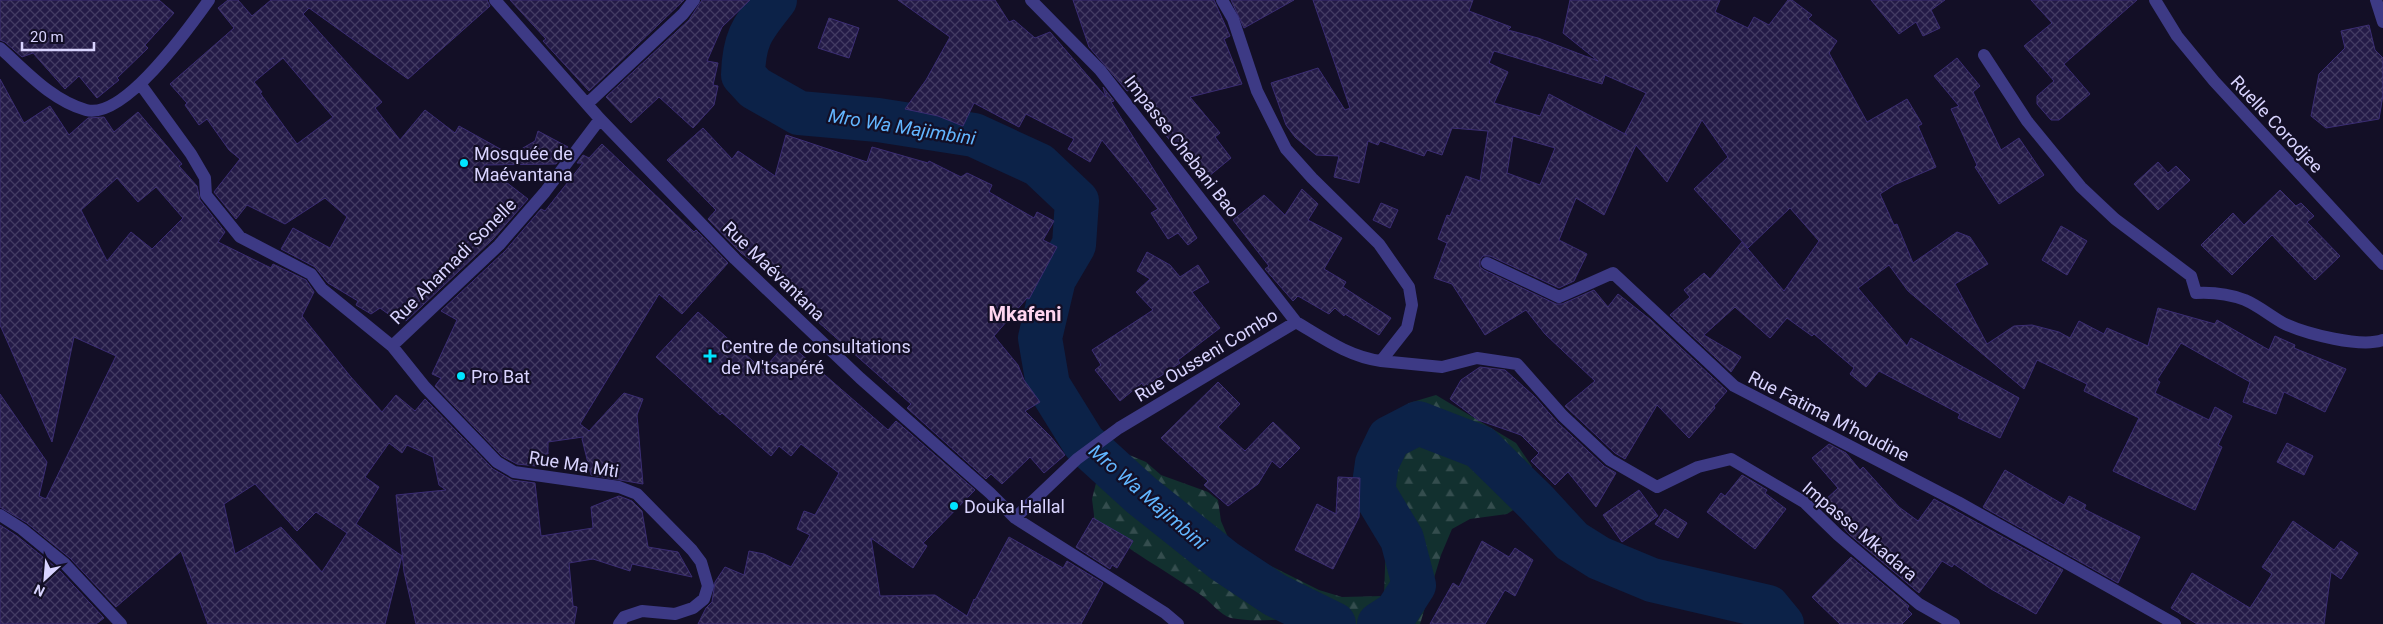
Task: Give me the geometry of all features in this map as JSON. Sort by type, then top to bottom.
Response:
[{"type":"street","points":[[0,48],[51,94],[88,111],[102,110],[141,85],[209,0]]},
{"type":"street","name":"Rue Maévantana","points":[[495,0],[600,119],[735,259],[860,378],[990,493],[1015,518],[1165,613],[1178,624]]},
{"type":"street","points":[[587,104],[684,14],[694,0]]},
{"type":"street","name":"Impasse Chebani Bao","points":[[1031,0],[1100,70],[1296,322]]},
{"type":"street","points":[[1222,0],[1233,19],[1257,91],[1286,150],[1379,244],[1409,287],[1412,305],[1407,328],[1381,361]]},
{"type":"street","name":"Ruelle Corodjee","points":[[2154,0],[2177,36],[2214,81],[2383,264]]},
{"type":"street","points":[[2376,0],[2383,22]]},
{"type":"street","points":[[1984,55],[2027,121],[2081,187],[2115,219],[2191,276],[2196,293],[2220,292],[2246,301],[2286,324],[2326,336],[2373,344],[2383,340]]},
{"type":"street","name":"Rue Ahamadi Sonelle","points":[[141,85],[191,154],[205,178],[206,195],[240,237],[311,274],[322,289],[392,346],[499,245],[545,192],[600,119]]},
{"type":"street","name":"Rue Fatima M'houdine","points":[[1487,263],[1558,297],[1613,273],[1734,386],[1958,502],[2175,624]]},
{"type":"street","name":"Rue Ousseni Combo","points":[[1015,518],[1077,459],[1119,428],[1296,322],[1334,345],[1364,359],[1381,361]]},
{"type":"street","name":"Rue Ma Mti","points":[[392,346],[425,387],[497,462],[514,472],[619,487],[636,494],[702,562],[708,586],[704,599],[693,608],[675,614],[642,610],[624,617],[619,624]]},
{"type":"street","name":"Impasse Mkadara","points":[[1381,361],[1442,367],[1477,358],[1518,364],[1563,416],[1610,460],[1657,487],[1698,467],[1731,459],[1804,502],[1838,535],[1919,604],[1954,624]]},
{"type":"street","points":[[0,515],[22,529],[65,564],[121,624]]},
{"type":"green space","points":[[1436,395],[1516,443],[1531,465],[1536,487],[1526,502],[1507,514],[1470,519],[1452,529],[1441,555],[1420,624],[1314,624],[1294,620],[1242,620],[1231,618],[1223,614],[1201,595],[1095,523],[1092,499],[1096,483],[1107,463],[1127,454],[1146,462],[1161,475],[1208,492],[1218,500],[1221,521],[1230,542],[1259,560],[1319,590],[1342,597],[1384,596],[1388,485],[1386,426],[1409,403]]},
{"type":"building","points":[[0,0],[159,0],[174,13],[145,45],[148,48],[117,78],[119,80],[97,98],[79,76],[65,89],[33,53],[22,57],[0,40]]},
{"type":"building","points":[[228,0],[238,0],[252,16],[271,0],[487,0],[490,6],[408,79],[309,8],[303,14],[382,102],[375,108],[400,140],[425,110],[455,133],[459,126],[511,155],[535,141],[538,131],[568,147],[556,164],[484,165],[528,199],[493,239],[406,321],[394,313],[391,316],[380,308],[371,314],[356,305],[358,301],[328,283],[315,267],[281,249],[293,228],[330,248],[347,217],[325,198],[285,224],[247,205],[236,219],[214,192],[240,159],[229,150],[207,119],[199,125],[185,105],[187,103],[170,84],[234,28],[218,8]],"holes":[[[283,58],[333,117],[297,144],[254,82]]]},
{"type":"building","points":[[510,0],[684,0],[589,91],[543,41],[546,39]]},
{"type":"building","points":[[702,0],[750,0],[722,27],[707,61],[718,63],[713,85],[718,86],[714,105],[693,128],[659,97],[631,123],[606,97],[689,20]]},
{"type":"building","points":[[898,0],[995,0],[1009,22],[1014,20],[1035,38],[1050,32],[1106,97],[1103,87],[1114,101],[1111,102],[1197,238],[1188,245],[1178,233],[1168,239],[1151,213],[1158,209],[1102,140],[1090,162],[1068,149],[1074,139],[1026,114],[1019,127],[974,103],[963,126],[938,116],[905,109],[926,80],[950,37]]},
{"type":"building","points":[[1073,0],[1214,0],[1230,36],[1224,39],[1242,84],[1190,97],[1220,133],[1215,137],[1231,158],[1203,181],[1129,90],[1127,91],[1089,47]]},
{"type":"building","points":[[1231,0],[1294,0],[1244,28]]},
{"type":"building","points":[[1313,0],[1473,0],[1469,11],[1511,27],[1508,30],[1538,38],[1598,61],[1563,33],[1570,0],[1720,0],[1715,12],[1748,28],[1754,17],[1769,25],[1788,0],[1792,0],[1812,15],[1808,19],[1837,41],[1829,53],[1867,122],[1907,99],[1922,124],[1918,126],[1936,167],[1894,185],[1880,194],[1894,225],[1897,224],[1913,263],[1957,232],[1970,237],[1988,264],[1955,284],[1987,344],[2014,326],[2032,325],[2059,332],[2070,338],[2079,321],[2104,334],[2107,328],[2148,346],[2158,308],[2215,324],[2217,320],[2269,350],[2275,336],[2295,345],[2294,348],[2346,369],[2325,412],[2284,392],[2276,414],[2243,402],[2250,382],[2181,343],[2157,380],[2160,382],[2155,393],[2209,420],[2215,407],[2232,416],[2218,445],[2222,447],[2195,510],[2113,471],[2139,418],[2084,391],[2087,384],[2037,360],[2024,389],[1908,291],[1889,265],[1858,288],[1907,346],[1911,338],[2019,398],[2000,438],[1958,418],[1960,414],[1879,371],[1866,387],[1850,374],[1854,368],[1814,334],[1812,336],[1787,318],[1770,338],[1735,307],[1704,335],[1741,357],[1731,372],[1670,315],[1690,297],[1684,290],[1704,273],[1710,279],[1742,242],[1784,291],[1819,241],[1790,208],[1748,248],[1694,189],[1728,157],[1702,120],[1667,182],[1636,145],[1604,215],[1576,198],[1559,240],[1587,254],[1574,281],[1559,288],[1490,256],[1483,256],[1480,260],[1480,267],[1484,270],[1556,304],[1562,304],[1594,290],[1608,307],[1618,294],[1651,320],[1727,391],[1689,438],[1657,405],[1625,459],[1615,453],[1565,406],[1595,381],[1545,334],[1526,310],[1485,335],[1452,284],[1434,278],[1447,243],[1438,239],[1447,215],[1450,216],[1466,176],[1480,181],[1488,131],[1452,128],[1442,155],[1427,150],[1424,156],[1380,141],[1378,145],[1368,141],[1359,183],[1334,177],[1339,156],[1316,155],[1295,137],[1286,125],[1271,83],[1318,68],[1345,110],[1350,108]],"holes":[[[1494,51],[1602,84],[1605,75],[1646,93],[1625,133],[1627,135],[1549,94],[1540,116],[1494,103],[1508,72],[1489,63]],[[1513,136],[1555,148],[1540,185],[1507,173]]]},
{"type":"building","points":[[1871,0],[1945,0],[1931,10],[1940,28],[1923,36],[1916,22],[1899,34]]},
{"type":"building","points":[[2031,0],[2137,0],[2064,64],[2090,94],[2059,120],[2051,120],[2037,104],[2037,96],[2054,81],[2024,46],[2052,23]]},
{"type":"building","points":[[829,18],[859,28],[849,58],[818,48]]},
{"type":"building","points":[[2369,25],[2375,50],[2383,58],[2383,95],[2379,119],[2326,128],[2311,116],[2319,74],[2345,48],[2341,31]]},
{"type":"building","points":[[1957,58],[1980,86],[1973,92],[2001,150],[2019,138],[2044,175],[1999,204],[1975,167],[1977,165],[1951,109],[1959,106],[1934,76]]},
{"type":"building","points":[[0,79],[24,123],[50,106],[69,135],[88,118],[104,117],[114,132],[138,112],[182,164],[179,166],[197,186],[200,200],[225,232],[218,242],[271,268],[273,264],[306,280],[314,292],[302,316],[350,376],[382,412],[396,395],[415,411],[425,399],[493,469],[512,480],[535,483],[541,536],[593,528],[591,507],[619,496],[632,501],[642,511],[648,547],[678,552],[692,577],[632,564],[630,571],[593,559],[569,563],[573,606],[577,607],[574,624],[416,624],[404,572],[396,495],[446,490],[439,485],[433,457],[407,445],[402,453],[389,443],[365,477],[379,487],[356,524],[402,556],[385,624],[208,624],[181,551],[116,607],[70,558],[27,523],[0,507],[0,394],[47,462],[39,496],[46,499],[116,356],[74,337],[52,442],[0,325]],"holes":[[[117,178],[138,202],[156,187],[183,218],[152,249],[131,232],[107,261],[81,210]],[[255,484],[297,531],[316,512],[347,533],[322,572],[281,527],[235,554],[224,504]]]},
{"type":"building","points":[[703,128],[732,159],[738,151],[775,176],[786,135],[867,162],[872,147],[928,163],[929,161],[961,177],[967,173],[992,185],[989,192],[1034,218],[1037,212],[1054,221],[1043,240],[1057,247],[1029,299],[1027,298],[994,336],[1018,365],[1024,380],[1040,402],[1025,411],[1051,437],[1065,455],[1044,473],[1030,457],[1002,484],[991,474],[986,479],[907,408],[911,404],[791,298],[796,293],[741,253],[708,219],[716,210],[667,160]]},
{"type":"building","points":[[602,144],[694,232],[696,230],[728,263],[682,314],[659,294],[580,424],[589,431],[624,393],[643,399],[637,415],[643,484],[591,475],[583,437],[548,442],[548,454],[535,455],[536,466],[517,464],[502,456],[435,386],[441,378],[432,374],[457,320],[441,311],[505,251],[541,209],[545,211],[583,163],[577,163],[583,155],[589,158]]},
{"type":"building","points":[[2158,162],[2168,173],[2176,166],[2190,180],[2158,210],[2134,184]]},
{"type":"building","points":[[1302,189],[1318,204],[1308,220],[1342,238],[1324,269],[1346,282],[1343,287],[1391,318],[1379,335],[1345,314],[1344,316],[1335,308],[1329,314],[1298,296],[1293,301],[1265,269],[1269,266],[1233,220],[1264,195],[1285,215]]},
{"type":"building","points":[[2280,190],[2296,206],[2301,203],[2314,216],[2307,222],[2340,256],[2315,280],[2272,235],[2232,275],[2201,245],[2233,213],[2244,225]]},
{"type":"building","points":[[1381,203],[1398,210],[1390,228],[1373,220]]},
{"type":"building","points":[[2061,226],[2087,241],[2067,275],[2042,260]]},
{"type":"building","points":[[1147,252],[1170,265],[1180,277],[1198,265],[1209,282],[1192,292],[1220,328],[1178,360],[1180,363],[1144,387],[1142,383],[1120,401],[1095,370],[1101,365],[1092,350],[1153,310],[1136,292],[1150,279],[1137,271]]},
{"type":"building","points":[[698,312],[763,370],[787,342],[888,430],[896,421],[975,490],[923,543],[927,546],[913,568],[871,538],[880,596],[935,595],[967,616],[974,599],[1009,537],[1063,568],[1067,561],[1103,583],[1081,624],[698,624],[706,608],[712,602],[715,582],[725,567],[744,575],[749,551],[764,554],[791,567],[810,535],[797,529],[804,511],[815,515],[839,473],[801,444],[791,456],[779,446],[771,456],[722,413],[720,415],[656,357]]},
{"type":"building","points":[[1480,367],[1505,370],[1535,397],[1557,422],[1604,466],[1616,473],[1596,507],[1568,472],[1555,485],[1531,461],[1539,453],[1521,435],[1478,420],[1450,399],[1461,380]]},
{"type":"building","points":[[1218,382],[1240,404],[1218,427],[1245,451],[1273,422],[1300,448],[1280,468],[1272,461],[1258,484],[1228,506],[1204,485],[1208,481],[1161,438]]},
{"type":"building","points":[[2287,443],[2313,456],[2304,475],[2277,462]]},
{"type":"building","points":[[1829,444],[1846,453],[1860,470],[1863,467],[1899,507],[1918,521],[1934,499],[2063,570],[2036,614],[1991,589],[1954,564],[1952,567],[1942,561],[1919,593],[1849,534],[1822,503],[1838,488],[1812,458]]},
{"type":"building","points":[[2005,470],[2064,505],[2069,496],[2086,505],[2084,509],[2140,537],[2118,583],[1983,507]]},
{"type":"building","points":[[1742,475],[1767,490],[1765,493],[1786,509],[1755,549],[1707,512],[1721,493],[1725,496]]},
{"type":"building","points":[[1338,477],[1360,478],[1359,517],[1333,569],[1295,550],[1317,504],[1336,514]]},
{"type":"building","points":[[1639,490],[1658,516],[1622,542],[1603,515]]},
{"type":"building","points":[[1665,509],[1687,523],[1678,538],[1655,524]]},
{"type":"building","points":[[1093,518],[1133,541],[1117,568],[1112,565],[1110,569],[1076,547]]},
{"type":"building","points":[[2293,521],[2334,550],[2341,541],[2358,553],[2341,579],[2331,572],[2324,624],[2197,624],[2171,608],[2192,573],[2250,608],[2272,574],[2262,567]]},
{"type":"building","points":[[0,525],[17,536],[59,570],[104,618],[96,624],[0,624]]},
{"type":"building","points":[[1482,541],[1509,557],[1515,548],[1533,560],[1515,596],[1505,590],[1485,624],[1430,624],[1453,583],[1459,587]]},
{"type":"building","points":[[1851,557],[1909,606],[1907,609],[1912,614],[1902,624],[1840,624],[1812,597]]},
{"type":"waterway","name":"Mro Wa Majimbini","points":[[775,0],[755,26],[745,51],[743,75],[755,88],[799,113],[878,120],[974,135],[1039,165],[1077,201],[1074,245],[1054,279],[1040,338],[1048,385],[1084,443],[1141,495],[1224,561],[1275,595],[1334,624]]},
{"type":"waterway","name":"Mro Wa Majimbini","points":[[1379,624],[1396,613],[1414,585],[1402,539],[1373,491],[1377,463],[1389,438],[1418,423],[1480,447],[1536,502],[1572,541],[1599,558],[1652,580],[1768,607],[1782,624]]},
{"type":"place","name":"Mosquée de Maévantana","points":[[464,163]]},
{"type":"place","name":"Centre de consultations de M'tsapéré","points":[[710,356]]},
{"type":"place","name":"Pro Bat","points":[[461,376]]},
{"type":"place","name":"Douka Hallal","points":[[954,506]]},
{"type":"district","name":"Mkafeni","points":[[1025,314]]}]
